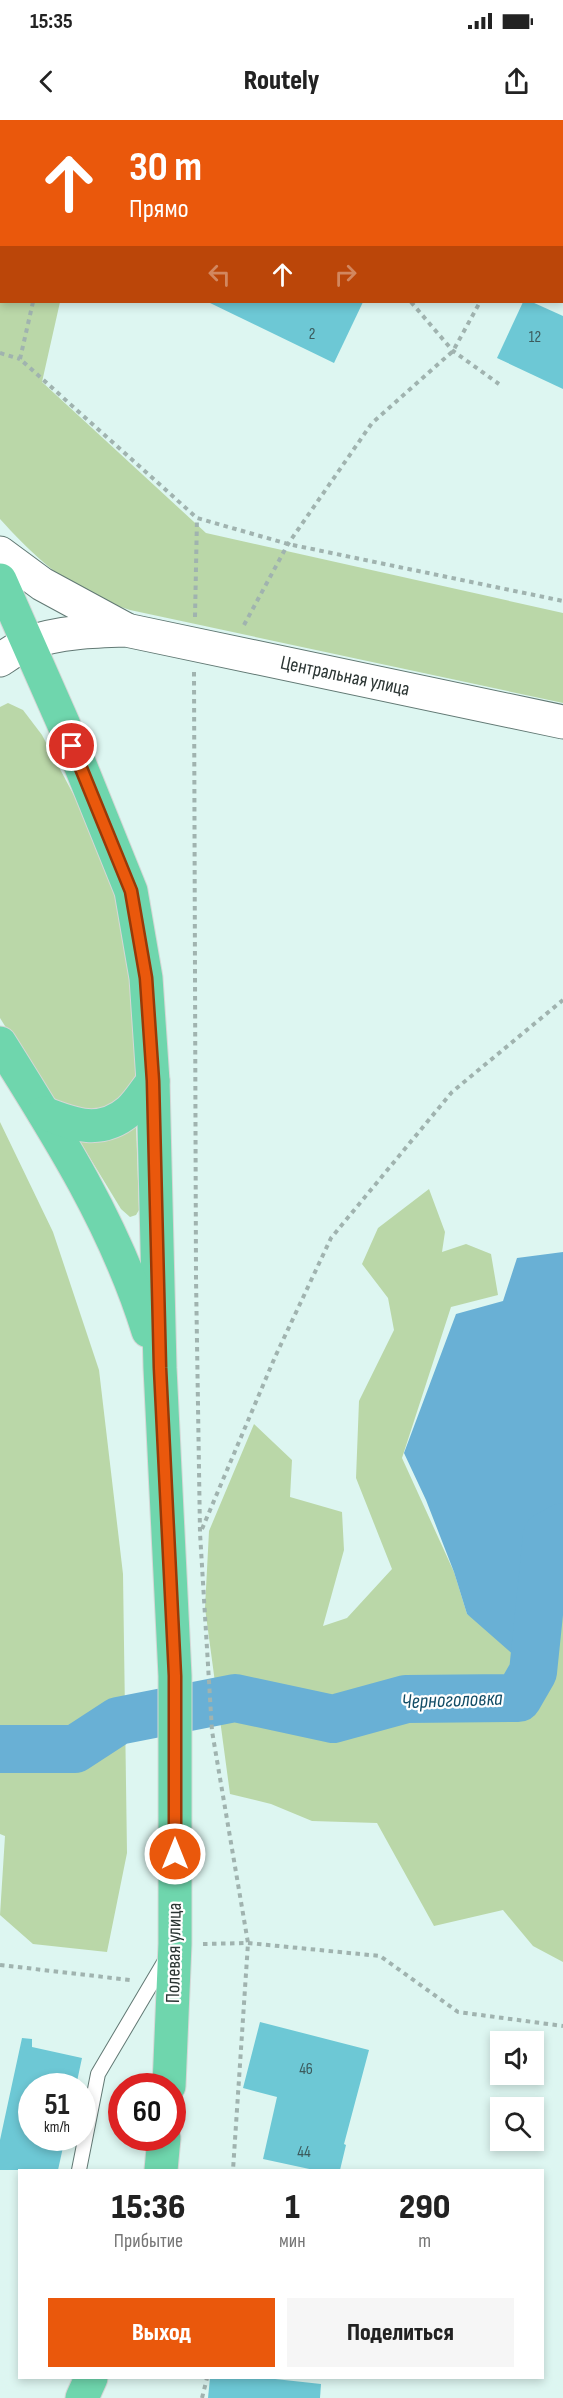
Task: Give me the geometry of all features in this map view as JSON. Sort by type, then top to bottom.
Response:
[{"type":"main road","points":[[0,580],[13,652],[64,725],[131,891],[146,978],[153,1081],[160,1368]]},
{"type":"main road","points":[[0,1043],[44,1113],[103,1218],[136,1292],[160,1368]]},
{"type":"main road","points":[[44,1113],[74,1125],[107,1124],[130,1110],[153,1081]]},
{"type":"main road","name":"Полевая улица","points":[[160,1368],[175,1676],[175,1944],[170,2073]]},
{"type":"main road","points":[[160,2169],[162,2151]]},
{"type":"street","points":[[0,553],[42,584],[126,630]]},
{"type":"street","name":"Центральная улица","points":[[126,630],[563,722]]},
{"type":"street","points":[[13,652],[72,633],[126,630]]},
{"type":"lane","points":[[79,2169],[98,2074],[175,1944]]},
{"type":"path","points":[[20,359],[33,303]]},
{"type":"path","points":[[412,303],[453,351],[499,384]]},
{"type":"path","points":[[229,652],[288,544],[372,423],[453,351],[479,303]]},
{"type":"path","points":[[0,353],[20,359],[197,518],[288,544],[563,601]]},
{"type":"path","points":[[194,739],[196,1278],[200,1533],[212,1731],[248,1943],[233,2169]]},
{"type":"path","points":[[200,1533],[275,1357],[331,1238],[452,1092],[563,1000]]},
{"type":"path","points":[[175,1944],[248,1943],[380,1956],[458,2012],[563,2026]]},
{"type":"path","points":[[0,1965],[92,1974],[152,1983]]},
{"type":"path","points":[[202,2398],[207,2379]]},
{"type":"green space","points":[[0,303],[60,303],[42,382],[206,533],[563,613],[563,703],[130,610],[95,597],[68,581],[32,552],[0,519]]},
{"type":"green space","points":[[8,703],[23,710],[42,735],[79,805],[113,888],[127,952],[135,1014],[135,1084],[122,1099],[103,1109],[76,1112],[58,1105],[43,1087],[0,1018],[0,707]]},
{"type":"green space","points":[[0,1122],[53,1232],[99,1370],[123,1574],[127,1853],[107,1952],[33,1944],[0,1915],[5,1836],[0,1834]]},
{"type":"green space","points":[[136,1125],[139,1210],[136,1215],[130,1217],[121,1209],[79,1140]]},
{"type":"green space","points":[[429,1189],[445,1232],[442,1252],[466,1244],[491,1254],[498,1295],[451,1307],[402,1458],[454,1572],[467,1614],[557,1670],[555,1625],[563,1597],[563,1962],[533,1946],[503,1910],[434,1926],[377,1823],[312,1821],[271,1804],[230,1794],[205,1608],[209,1531],[254,1424],[292,1460],[290,1497],[342,1512],[344,1550],[323,1626],[347,1618],[392,1569],[356,1478],[359,1401],[394,1330],[388,1298],[362,1264],[378,1228]]},
{"type":"water","points":[[563,1252],[563,1597],[555,1625],[557,1671],[533,1672],[467,1614],[454,1572],[426,1500],[404,1453],[456,1314],[503,1301],[517,1258]]},
{"type":"building","points":[[210,303],[363,303],[334,363]]},
{"type":"building","points":[[523,303],[534,303],[563,316],[563,389],[497,358]]},
{"type":"building","points":[[260,2022],[369,2050],[344,2144],[346,2145],[340,2169],[309,2169],[263,2159],[277,2097],[243,2088]]},
{"type":"building","points":[[22,2038],[32,2039],[32,2047],[82,2058],[79,2073],[18,2073],[18,2151],[62,2151],[58,2169],[0,2170],[0,2140]]},
{"type":"building","points":[[210,2379],[275,2379],[321,2384],[320,2398],[208,2398]]},
{"type":"waterway","name":"Черноголовка","points":[[0,1749],[75,1749],[118,1721],[235,1698],[333,1719],[406,1699],[518,1698],[533,1672],[547,1536],[563,1527]]},
{"type":"route","points":[[72,746],[131,891],[146,978],[153,1081],[160,1368],[175,1676],[175,1854]]}]
